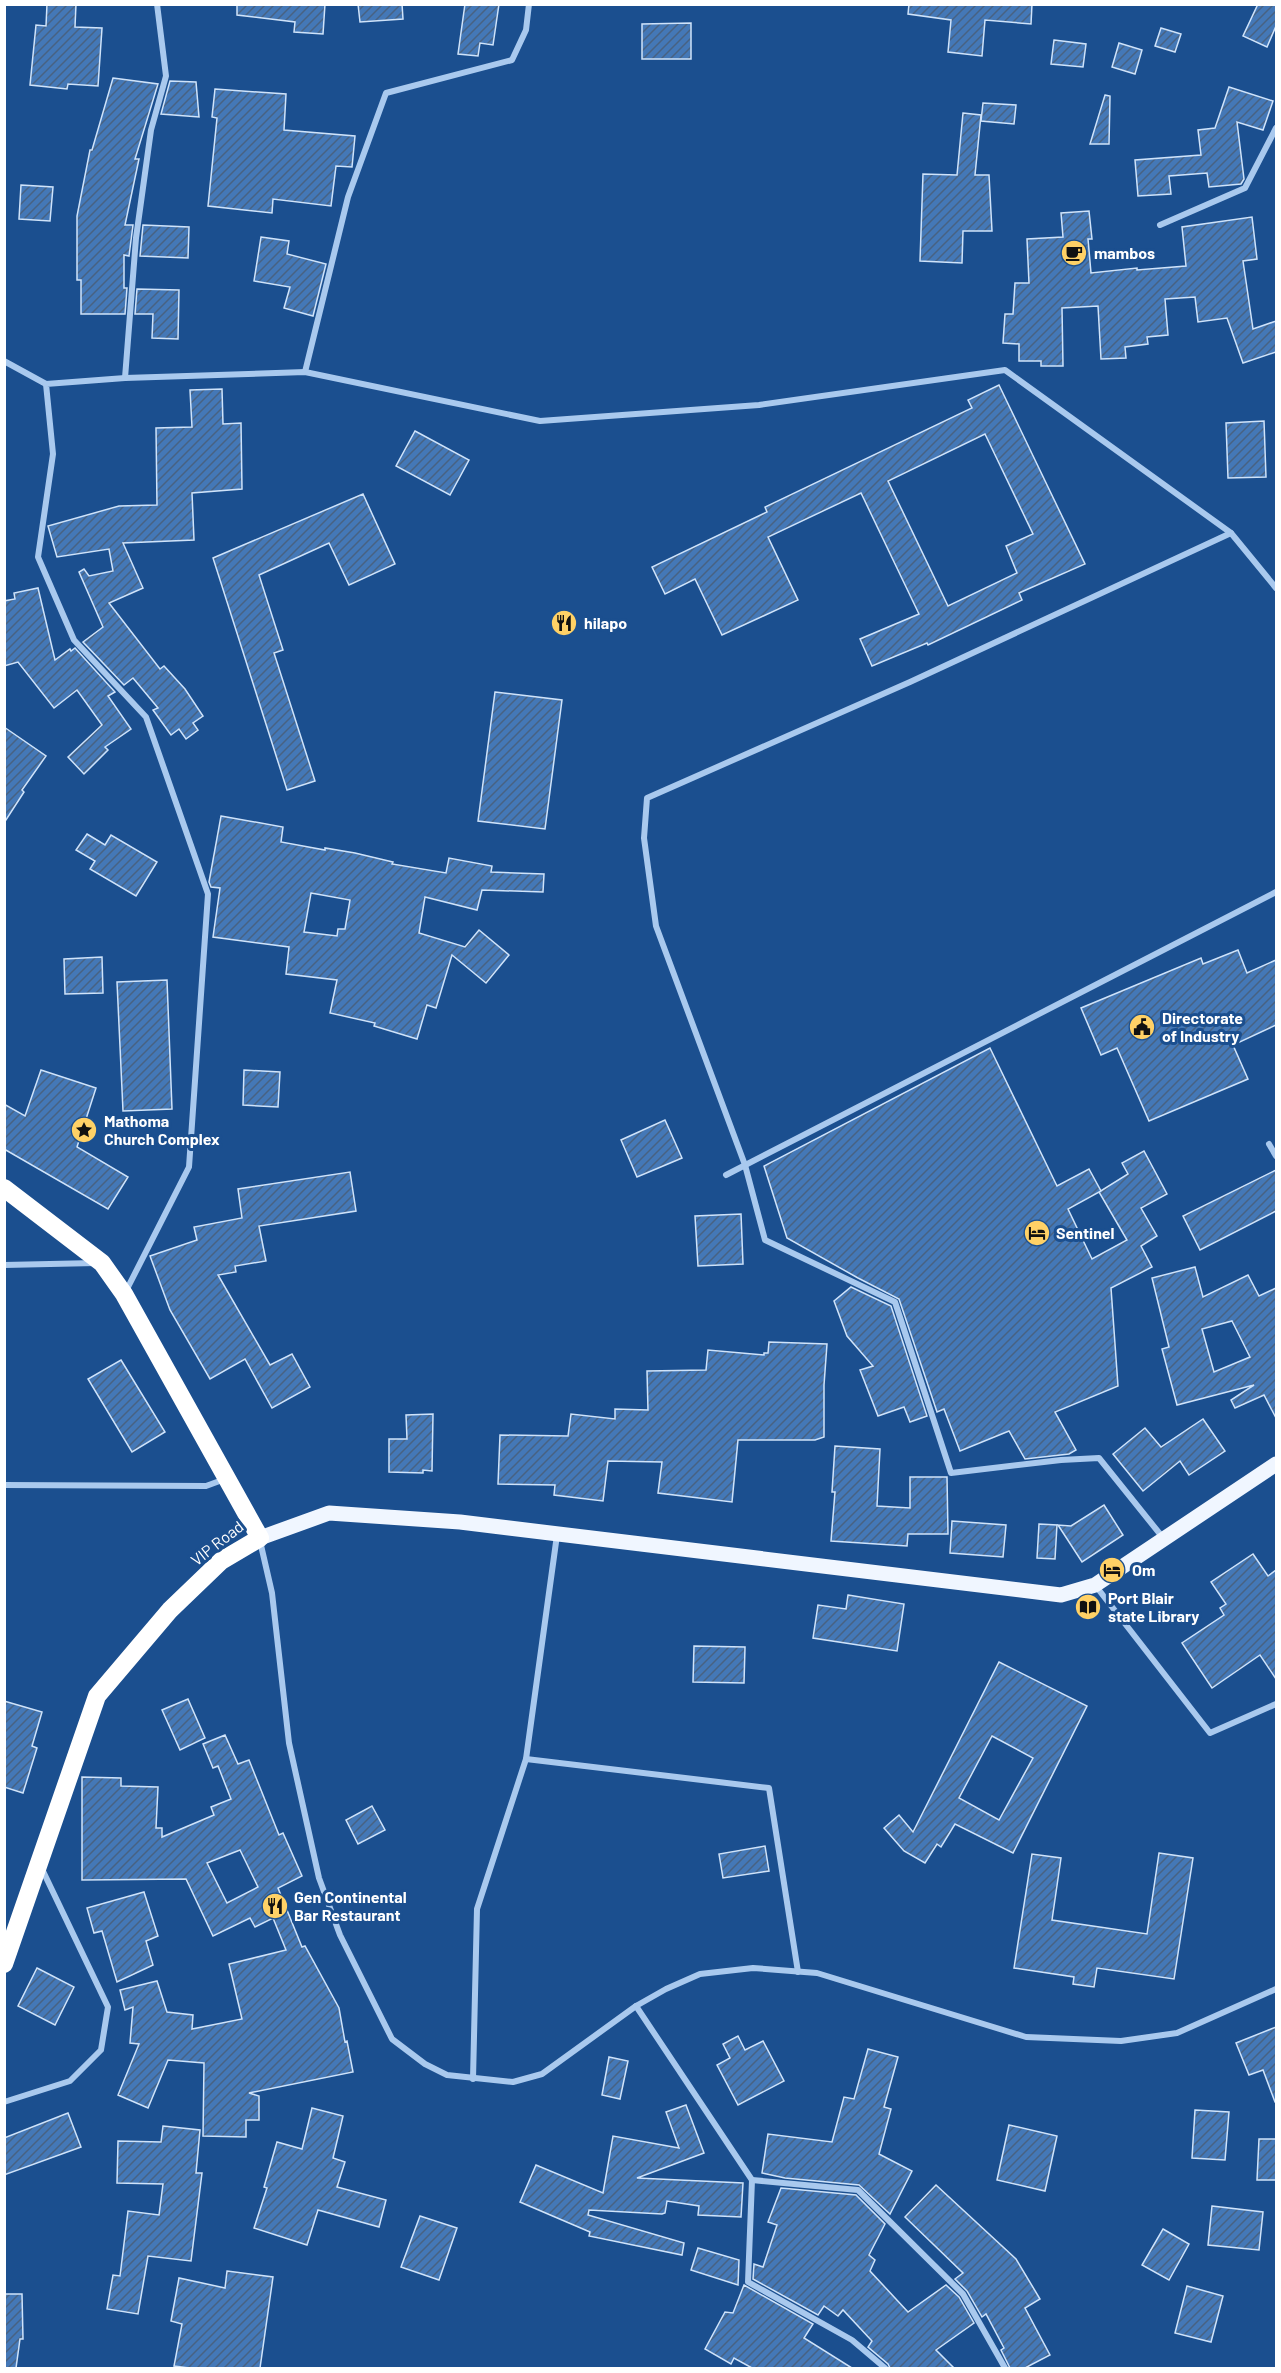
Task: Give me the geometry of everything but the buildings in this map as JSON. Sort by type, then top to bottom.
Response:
[{"type":"highway","name":"VIP Road","points":[[4,1188],[102,1263],[124,1294],[260,1538],[221,1561],[179,1602],[97,1696],[4,1964]]},
{"type":"main road","points":[[260,1538],[329,1513],[460,1522],[1061,1595],[1095,1585],[1276,1464]]},
{"type":"street","points":[[125,378],[136,238],[151,130],[166,76],[157,4]]},
{"type":"street","points":[[305,372],[348,197],[386,93],[512,60],[526,30],[529,4]]},
{"type":"street","points":[[1160,225],[1245,188],[1276,128]]},
{"type":"street","points":[[4,360],[46,384],[125,378],[305,372],[540,421],[759,405],[1005,370],[1231,533],[1276,588]]},
{"type":"street","points":[[46,384],[53,454],[38,557],[74,640],[146,717],[208,894],[189,1167],[124,1294]]},
{"type":"street","points":[[1164,1539],[1099,1458],[1061,1460],[951,1473],[895,1302],[765,1240],[745,1165],[656,926],[644,838],[647,798],[910,682],[1231,533]]},
{"type":"street","points":[[726,1175],[1276,892]]},
{"type":"street","points":[[1269,1144],[1276,1156]]},
{"type":"street","points":[[4,1265],[102,1263]]},
{"type":"street","points":[[4,1485],[206,1486],[228,1478]]},
{"type":"street","points":[[473,2079],[477,1909],[526,1759],[557,1534]]},
{"type":"street","points":[[260,1538],[272,1593],[289,1743],[319,1878],[340,1935],[392,2039],[425,2064],[447,2075],[513,2082],[542,2074],[636,2006],[666,1989],[700,1974],[753,1968],[817,1973],[1026,2037],[1062,2039],[1121,2041],[1177,2033],[1276,1989]]},
{"type":"street","points":[[1095,1585],[1210,1733],[1276,1704]]},
{"type":"street","points":[[526,1759],[769,1788],[798,1972]]},
{"type":"street","points":[[4,2102],[70,2081],[101,2050],[108,2007],[39,1863]]},
{"type":"street","points":[[636,2006],[752,2180],[748,2282],[852,2340],[885,2368]]},
{"type":"street","points":[[752,2180],[858,2190],[963,2294],[1005,2368]]},
{"type":"place","name":"mambos","points":[[1074,253]]},
{"type":"place","name":"hilapo","points":[[564,623]]},
{"type":"place","name":"Directorate of Industry","points":[[1142,1027]]},
{"type":"place","name":"Mathoma Church Complex","points":[[84,1130]]},
{"type":"place","name":"Sentinel","points":[[1037,1233]]},
{"type":"place","name":"Om","points":[[1112,1570]]},
{"type":"place","name":"Port Blair state Library","points":[[1088,1607]]},
{"type":"place","name":"Gen Continental Bar Restaurant","points":[[275,1906]]}]
